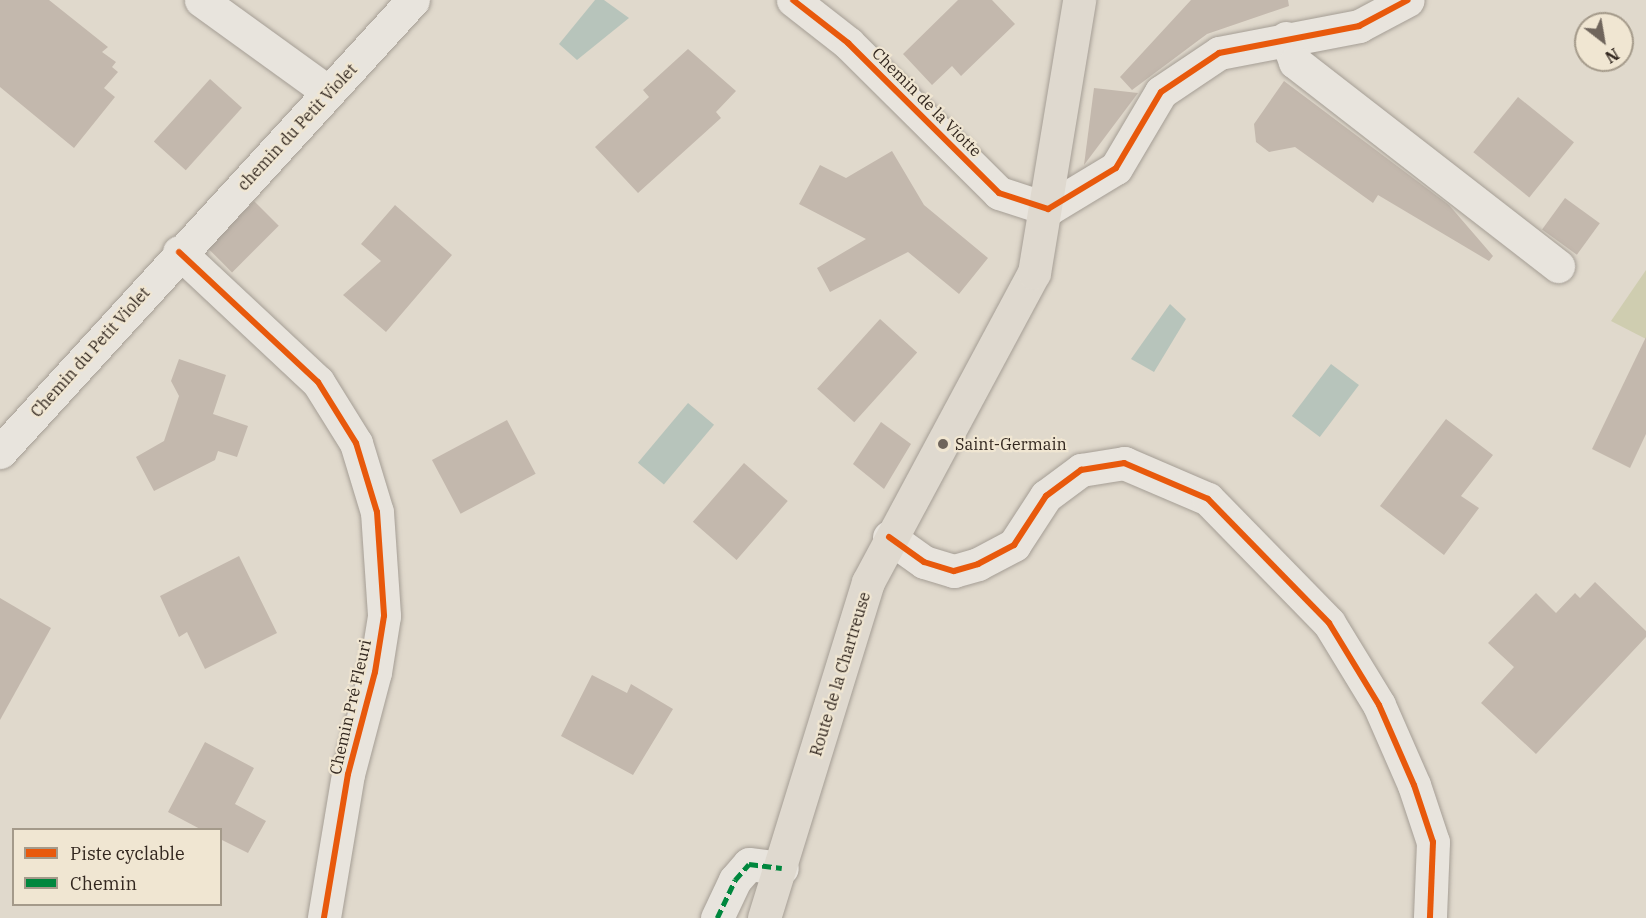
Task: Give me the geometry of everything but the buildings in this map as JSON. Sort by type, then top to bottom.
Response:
[{"type":"main road","name":"Route de la Chartreuse","points":[[764,918],[782,868],[850,632],[889,537],[1034,273],[1048,209],[1079,0]]},
{"type":"street","points":[[201,0],[328,92]]},
{"type":"street","name":"chemin du Petit Violet","points":[[179,252],[413,0]]},
{"type":"street","name":"Chemin de la Viotte","points":[[793,0],[848,44],[999,193],[1048,209]]},
{"type":"street","points":[[1048,209],[1116,168],[1161,92],[1219,53],[1286,38],[1359,26],[1408,0]]},
{"type":"street","points":[[1286,38],[1295,62],[1558,266]]},
{"type":"street","name":"Chemin du Petit Violet","points":[[0,452],[179,252]]},
{"type":"street","name":"Chemin Pré Fleuri","points":[[179,252],[318,382],[356,442],[376,512],[384,616],[375,672],[348,774],[324,918]]},
{"type":"street","points":[[889,537],[924,562],[954,571],[978,564],[1014,545],[1046,496],[1081,470],[1124,463],[1208,499],[1329,623],[1379,705],[1414,785],[1433,842],[1430,918]]},
{"type":"street","points":[[717,918],[735,880],[749,864],[782,868]]},
{"type":"shaded area","points":[[595,0],[604,0],[629,18],[577,60],[559,44]]},
{"type":"shaded area","points":[[1646,270],[1646,339],[1611,321]]},
{"type":"shaded area","points":[[1170,304],[1186,319],[1154,372],[1131,359]]},
{"type":"shaded area","points":[[1331,364],[1359,385],[1320,437],[1292,416]]},
{"type":"shaded area","points":[[688,403],[714,425],[664,485],[638,463]]},
{"type":"marked path","points":[[717,918],[735,880],[749,864],[782,868]]},
{"type":"cycle path","points":[[793,0],[848,43],[999,193],[1048,209],[1116,168],[1161,92],[1219,53],[1359,26],[1408,0]]},
{"type":"cycle path","points":[[179,252],[318,382],[356,443],[377,512],[384,616],[375,672],[348,774],[324,918]]},
{"type":"cycle path","points":[[889,537],[924,562],[954,571],[978,564],[1014,545],[1046,496],[1081,470],[1124,463],[1208,499],[1329,623],[1379,705],[1414,785],[1433,842],[1430,918]]},
{"type":"place","name":"Saint-Germain","points":[[943,444]]}]
